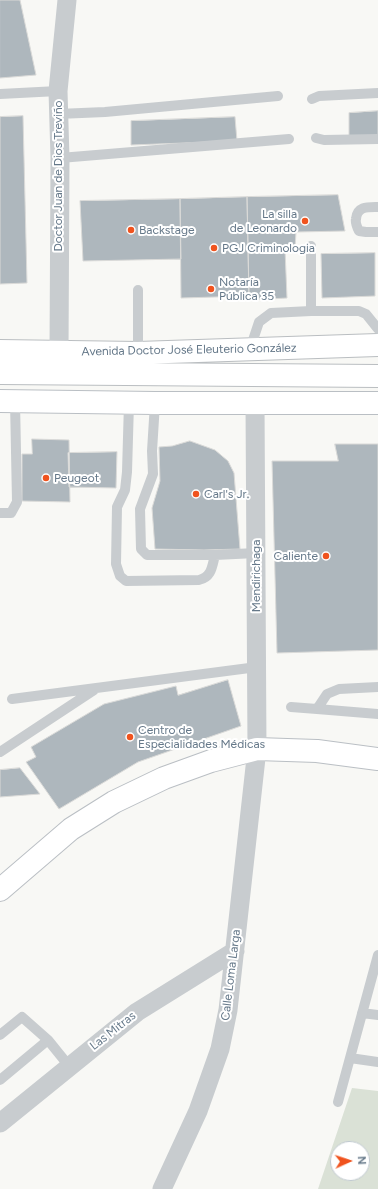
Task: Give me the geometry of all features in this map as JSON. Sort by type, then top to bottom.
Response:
[{"type":"main road","name":"Avenida Doctor José Eleuterio González","points":[[0,351],[138,353],[378,345]]},
{"type":"main road","name":"Avenida Doctor José Eleuterio González","points":[[1,374],[378,376]]},
{"type":"main road","points":[[7,401],[129,403],[378,403]]},
{"type":"main road","points":[[0,890],[71,829],[114,802],[164,778],[211,761],[258,749],[317,751],[378,759]]},
{"type":"street","name":"Doctor Juan de Dios Treviño","points":[[59,352],[60,158],[58,91],[67,0]]},
{"type":"street","name":"Mendirichaga","points":[[255,403],[258,749]]},
{"type":"street","name":"Calle Loma Larga","points":[[162,1189],[198,1111],[220,1049],[228,1010],[258,749]]},
{"type":"street","name":"Las Mitras","points":[[0,1123],[137,1012],[235,951]]},
{"type":"lane","points":[[0,94],[58,91]]},
{"type":"lane","points":[[312,99],[319,96],[378,93]]},
{"type":"lane","points":[[58,114],[105,112],[278,96]]},
{"type":"lane","points":[[316,138],[324,140],[378,139]]},
{"type":"lane","points":[[60,158],[288,139]]},
{"type":"lane","points":[[378,207],[359,209],[356,214],[356,226],[359,231],[378,232]]},
{"type":"lane","points":[[311,246],[311,311]]},
{"type":"lane","points":[[138,290],[138,353]]},
{"type":"lane","points":[[250,350],[259,322],[271,314],[311,311],[359,311],[366,314],[378,329]]},
{"type":"lane","points":[[0,513],[11,513],[17,502],[7,401]]},
{"type":"lane","points":[[129,403],[125,490],[117,507],[116,564],[120,576],[126,581],[204,579],[211,571],[215,555]]},
{"type":"lane","points":[[155,403],[152,451],[154,474],[140,509],[141,549],[148,555],[215,555],[256,553]]},
{"type":"lane","points":[[12,699],[257,666]]},
{"type":"lane","points":[[317,709],[327,694],[339,689],[378,687]]},
{"type":"lane","points":[[0,752],[95,689]]},
{"type":"lane","points":[[291,707],[378,714]]},
{"type":"lane","points":[[338,1102],[378,955]]},
{"type":"lane","points":[[362,1013],[378,1015]]},
{"type":"lane","points":[[0,1035],[22,1017],[48,1040],[69,1066]]},
{"type":"lane","points":[[0,1080],[48,1040]]},
{"type":"lane","points":[[350,1058],[378,1062]]},
{"type":"shaded area","points":[[352,1088],[378,1091],[378,1189],[318,1189],[330,1153],[330,1181],[370,1181],[370,1141],[334,1141]]},
{"type":"building","points":[[0,0],[20,0],[36,75],[0,78]]},
{"type":"building","points":[[378,111],[378,136],[349,137],[349,113]]},
{"type":"building","points":[[23,116],[27,283],[0,284],[0,117]]},
{"type":"building","points":[[235,117],[237,141],[131,145],[131,121]]},
{"type":"building","points":[[338,195],[345,231],[296,232],[295,249],[285,249],[287,298],[249,300],[247,197]]},
{"type":"building","name":"PGJ Criminologia","points":[[247,197],[249,296],[181,298],[180,199]]},
{"type":"building","name":"Backstage","points":[[180,199],[181,259],[83,261],[80,201]]},
{"type":"building","points":[[375,253],[375,296],[322,298],[321,254]]},
{"type":"building","name":"Peugeot","points":[[32,439],[69,440],[70,502],[22,501],[22,454],[32,454]]},
{"type":"building","name":"Carl's Jr.","points":[[190,441],[215,450],[228,461],[234,473],[240,549],[155,549],[152,508],[160,481],[159,447],[172,446]]},
{"type":"building","name":"Caliente","points":[[335,444],[378,444],[378,650],[277,653],[272,461],[338,461]]},
{"type":"building","points":[[117,452],[116,488],[69,487],[68,453]]},
{"type":"building","name":"Centro de Especialidades Médicas","points":[[228,680],[241,726],[138,762],[59,809],[26,762],[36,757],[31,747],[104,704],[176,686],[178,695]]},
{"type":"building","points":[[20,768],[40,794],[0,797],[0,770]]},
{"type":"place","name":"La silla de Leonardo","points":[[305,221]]},
{"type":"place","name":"Backstage","points":[[131,230]]},
{"type":"place","name":"PGJ Criminologia","points":[[214,248]]},
{"type":"place","name":"Notaría Pública 35","points":[[211,289]]},
{"type":"place","name":"Peugeot","points":[[46,478]]},
{"type":"place","name":"Carl's Jr.","points":[[196,494]]},
{"type":"place","name":"Caliente","points":[[326,556]]},
{"type":"place","name":"Centro de Especialidades Médicas","points":[[130,737]]}]
